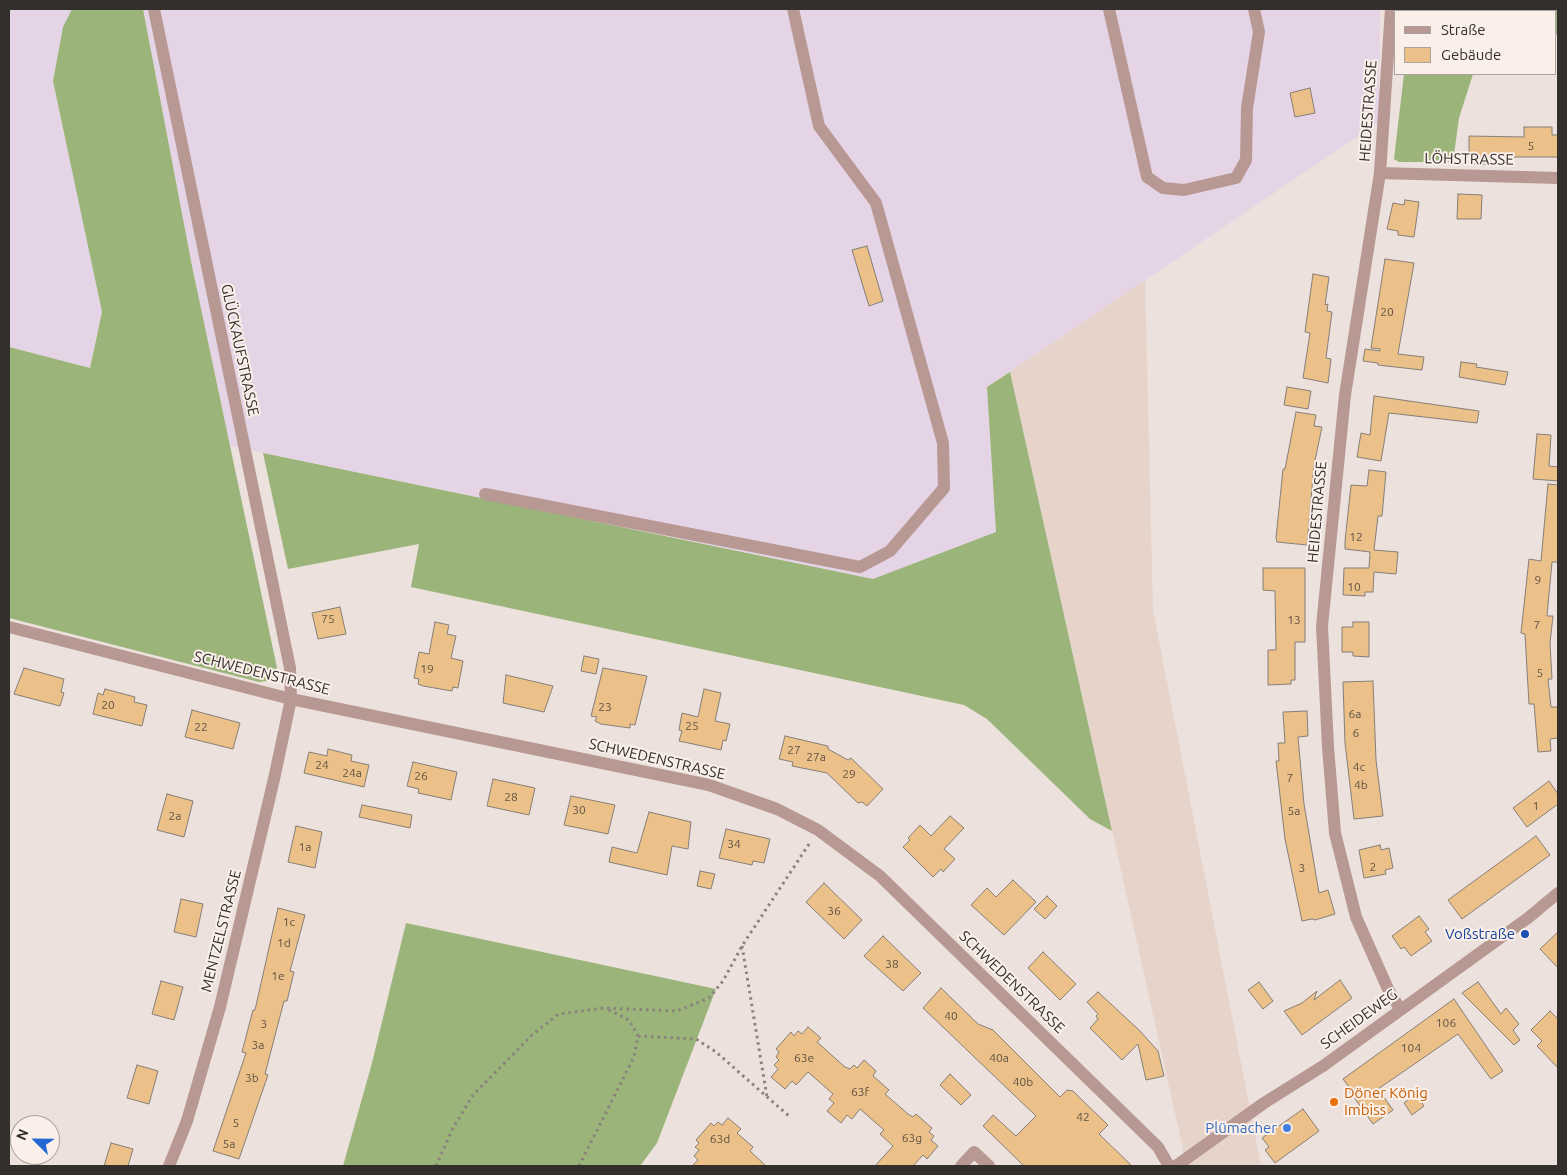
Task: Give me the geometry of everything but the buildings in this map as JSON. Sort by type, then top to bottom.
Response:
[{"type":"street","name":"GLÜCKAUFSTRASSE","points":[[154,9],[290,668],[291,698]]},
{"type":"street","points":[[485,494],[860,567],[890,551],[944,488],[942,443],[876,203],[819,126],[793,9]]},
{"type":"street","points":[[1109,9],[1147,177],[1163,188],[1184,190],[1236,178],[1246,160],[1247,108],[1259,32],[1254,9]]},
{"type":"street","name":"HEIDESTRASSE","points":[[1391,9],[1380,173],[1345,394],[1322,626],[1328,747],[1335,833],[1356,917],[1388,989],[1400,1009]]},
{"type":"street","name":"LÖHSTRASSE","points":[[1380,173],[1558,178]]},
{"type":"street","name":"SCHWEDENSTRASSE","points":[[9,627],[291,698],[709,785],[777,809],[818,830],[880,876],[1158,1146],[1169,1166]]},
{"type":"street","name":"MENTZELSTRASSE","points":[[169,1166],[187,1121],[220,1006],[274,780],[291,698]]},
{"type":"street","name":"SCHEIDEWEG","points":[[1176,1166],[1323,1066],[1528,918],[1558,893]]},
{"type":"street","points":[[961,1166],[974,1152],[989,1166]]},
{"type":"path","points":[[436,1166],[452,1128],[474,1095],[533,1034],[559,1014],[604,1008],[676,1011],[709,998],[723,981],[742,946],[818,830]]},
{"type":"path","points":[[742,946],[767,1098]]},
{"type":"path","points":[[579,1166],[634,1057],[638,1036],[629,1020],[604,1008]]},
{"type":"path","points":[[638,1036],[696,1039],[716,1052],[790,1117]]},
{"type":"shaded area","points":[[9,9],[72,9],[63,27],[53,81],[102,312],[90,368],[9,347]]},
{"type":"shaded area","points":[[143,9],[1380,9],[1379,122],[987,387],[996,532],[873,579],[230,446],[192,266]]},
{"type":"shaded area","points":[[1145,280],[1153,610],[1261,1166],[1184,1166],[1182,1144],[1010,372]]},
{"type":"green space","points":[[72,9],[143,9],[192,266],[277,668],[274,677],[268,681],[259,682],[9,618],[9,347],[90,368],[102,312],[53,81],[63,27]]},
{"type":"green space","points":[[1558,9],[1558,34],[1557,10],[1405,10]]},
{"type":"green space","points":[[1404,75],[1473,75],[1459,118],[1453,162],[1399,162],[1394,159]]},
{"type":"green space","points":[[1010,372],[1112,831],[1090,819],[987,719],[964,705],[411,587],[419,544],[288,569],[263,453],[873,579],[996,532],[987,387]]},
{"type":"green space","points":[[406,923],[716,989],[657,1143],[640,1166],[343,1166],[372,1063]]},
{"type":"place","name":"Voßstraße","points":[[1525,934]]},
{"type":"place","name":"Döner König Imbiss","points":[[1334,1102]]},
{"type":"place","name":"Plümacher","points":[[1287,1128]]}]
